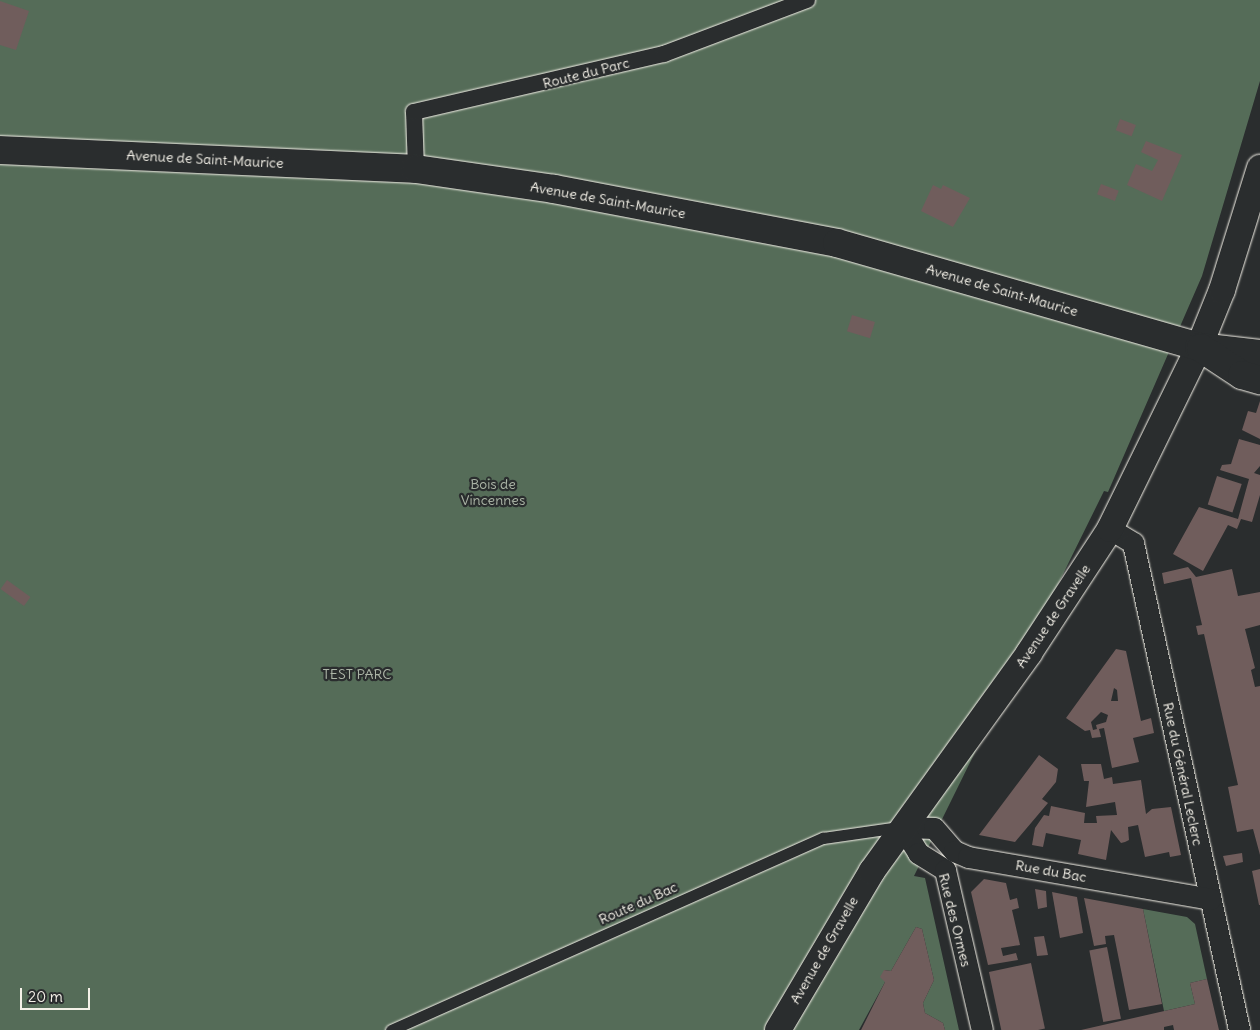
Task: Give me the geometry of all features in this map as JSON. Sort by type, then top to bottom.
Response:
[{"type":"main road","name":"Avenue de Saint-Maurice","points":[[0,150],[416,169],[554,189],[837,243],[1199,347]]},
{"type":"main road","points":[[1199,347],[1260,354]]},
{"type":"main road","points":[[1199,347],[1242,375],[1260,380]]},
{"type":"street","name":"Route du Parc","points":[[416,169],[414,112],[664,54],[808,0]]},
{"type":"street","name":"Avenue de Gravelle","points":[[778,1030],[833,933],[902,827],[1029,653],[1110,529],[1199,347],[1222,290],[1260,168]]},
{"type":"street","name":"Rue du Général Leclerc","points":[[1110,529],[1133,543],[1239,1030]]},
{"type":"street","points":[[902,827],[934,828],[960,855],[945,870]]},
{"type":"street","name":"Rue des Ormes","points":[[902,827],[918,853],[945,870],[982,1030]]},
{"type":"street","name":"Rue du Bac","points":[[960,855],[1210,899]]},
{"type":"lane","name":"Route du Bac","points":[[391,1030],[823,838],[902,827]]},
{"type":"green space","name":"Bois de Vincennes","points":[[0,0],[1260,0],[1260,81],[1202,276],[1108,492],[1104,491],[914,876],[925,878],[959,1030],[945,1030],[943,1023],[925,1013],[923,1003],[934,980],[922,929],[916,927],[891,971],[884,970],[885,982],[859,1030],[0,1030]]},
{"type":"green space","points":[[1143,909],[1187,917],[1195,924],[1207,979],[1190,983],[1195,1004],[1164,1011]]},
{"type":"building","points":[[0,1],[29,11],[16,50],[0,45]]},
{"type":"building","points":[[1120,119],[1136,125],[1132,136],[1116,130]]},
{"type":"building","points":[[1146,141],[1182,155],[1162,201],[1127,185],[1136,164],[1152,171],[1158,160],[1141,152]]},
{"type":"building","points":[[1101,184],[1119,191],[1115,201],[1097,194]]},
{"type":"building","points":[[933,185],[941,189],[943,185],[970,198],[953,227],[921,211]]},
{"type":"building","points":[[852,315],[875,322],[870,338],[847,331]]},
{"type":"building","points":[[1260,401],[1260,439],[1242,430],[1248,411],[1256,413]]},
{"type":"building","points":[[1239,439],[1260,445],[1260,466],[1254,473],[1260,475],[1260,495],[1252,522],[1241,519],[1237,529],[1228,525],[1203,571],[1173,554],[1199,507],[1238,519],[1249,479],[1220,470],[1222,465],[1231,464]]},
{"type":"building","points":[[1217,476],[1242,484],[1232,513],[1208,505]]},
{"type":"building","points":[[1188,567],[1196,577],[1232,569],[1238,596],[1260,592],[1260,625],[1245,629],[1255,668],[1251,670],[1255,687],[1260,686],[1260,855],[1253,829],[1237,832],[1228,787],[1238,785],[1204,634],[1198,635],[1196,626],[1202,625],[1191,578],[1164,584],[1162,573]]},
{"type":"building","points":[[7,580],[30,597],[24,606],[1,589]]},
{"type":"building","points":[[1116,649],[1126,651],[1141,721],[1151,718],[1154,733],[1133,738],[1139,762],[1112,768],[1104,728],[1099,729],[1101,737],[1092,738],[1090,730],[1085,731],[1066,718]],"holes":[[[1114,688],[1117,690],[1118,701],[1111,701]],[[1101,712],[1108,715],[1106,722],[1096,725],[1097,729],[1093,730],[1091,722]]]},
{"type":"building","points":[[1039,755],[1058,769],[1056,782],[1042,799],[1048,803],[1015,842],[979,835]]},
{"type":"building","points":[[1081,764],[1101,764],[1104,779],[1112,777],[1113,784],[1141,780],[1146,814],[1152,809],[1171,807],[1181,855],[1170,857],[1169,852],[1145,857],[1138,825],[1128,827],[1129,840],[1121,843],[1111,830],[1106,860],[1078,854],[1081,840],[1046,833],[1043,847],[1032,845],[1035,828],[1044,815],[1049,816],[1051,806],[1085,813],[1084,823],[1097,823],[1096,816],[1117,815],[1115,802],[1086,807],[1089,781],[1084,781]]},
{"type":"building","points":[[1242,853],[1243,862],[1226,866],[1223,856]]},
{"type":"building","points":[[1260,869],[1260,905],[1259,905],[1252,871]]},
{"type":"building","points":[[984,879],[1006,883],[1010,900],[1017,898],[1019,908],[1012,910],[1020,945],[1001,948],[1003,956],[1016,953],[1018,960],[988,965],[971,892]]},
{"type":"building","points":[[1035,889],[1046,891],[1047,907],[1038,909]]},
{"type":"building","points":[[1052,892],[1077,897],[1083,933],[1060,938]]},
{"type":"building","points":[[1084,898],[1143,909],[1162,1004],[1129,1010],[1114,935],[1105,936],[1106,944],[1094,946]]},
{"type":"building","points":[[916,927],[922,929],[934,980],[923,1003],[925,1013],[943,1023],[945,1030],[861,1030],[885,982],[880,977],[884,970],[891,971]]},
{"type":"building","points":[[1044,936],[1048,955],[1037,956],[1034,937]]},
{"type":"building","points":[[1107,947],[1121,1019],[1103,1022],[1089,950]]},
{"type":"building","points":[[1031,963],[1045,1029],[1001,1030],[989,972]]},
{"type":"building","points":[[1207,979],[1219,1030],[1174,1030],[1173,1025],[1164,1027],[1164,1030],[1081,1030],[1195,1004],[1190,983]]},
{"type":"park label","name":"TEST PARC","points":[[357,674]]}]
